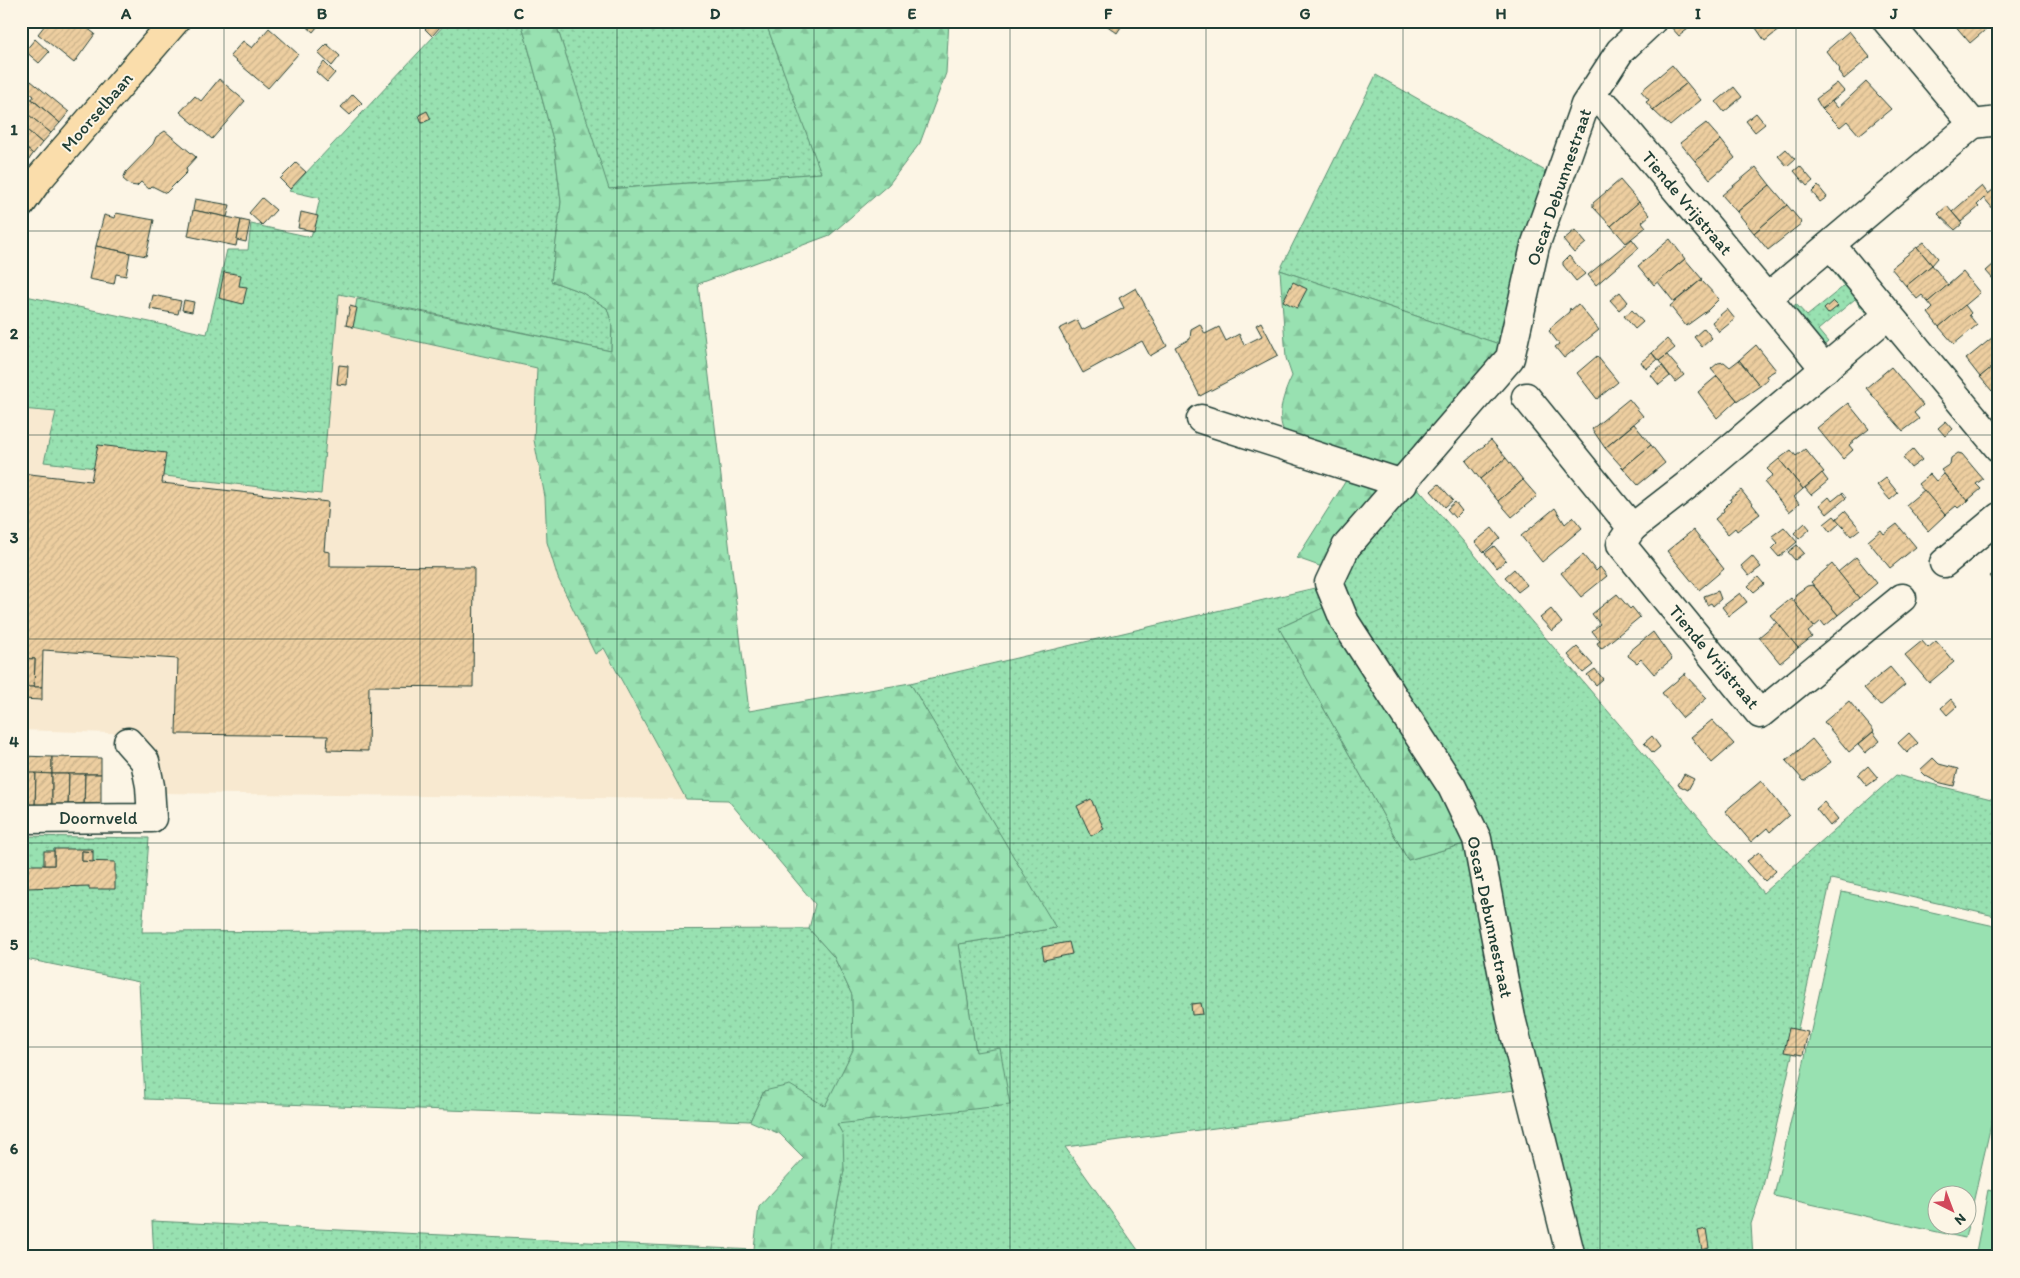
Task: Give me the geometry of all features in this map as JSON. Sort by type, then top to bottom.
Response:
[{"type":"main road","name":"Moorselbaan","points":[[21,204],[38,180],[175,21]]},
{"type":"street","name":"Oscar Debunnestraat","points":[[1571,1257],[1511,1018],[1477,838],[1452,787],[1345,622],[1328,584],[1346,547],[1510,358],[1535,246],[1585,105],[1620,51],[1652,21]]},
{"type":"street","points":[[1767,298],[1986,123],[1888,21]]},
{"type":"street","name":"Tiende Vrijstraat","points":[[1608,108],[1825,369]]},
{"type":"street","points":[[1831,245],[1887,316],[1999,448]]},
{"type":"street","points":[[1526,397],[1632,528],[1686,486],[1887,316]]},
{"type":"street","points":[[1201,419],[1402,484]]},
{"type":"street","points":[[1944,563],[1999,517]]},
{"type":"street","name":"Tiende Vrijstraat","points":[[1632,528],[1621,544],[1760,714],[1902,598]]},
{"type":"street","name":"Doornveld","points":[[21,819],[152,818],[150,786],[145,761],[128,742]]},
{"type":"shaded area","points":[[338,294],[357,299],[352,327],[537,368],[534,440],[545,497],[547,542],[595,654],[603,648],[686,799],[158,793],[138,734],[21,730],[21,409],[56,412],[44,462],[321,493]]},
{"type":"green space","points":[[448,21],[521,21],[554,143],[561,202],[551,281],[581,292],[607,308],[612,324],[611,351],[339,294],[321,494],[44,462],[56,412],[21,409],[21,295],[207,334],[227,250],[248,250],[251,224],[311,237],[320,198],[289,191]]},
{"type":"green space","points":[[521,21],[555,21],[609,189],[821,173],[765,21],[949,21],[946,73],[920,143],[889,184],[830,235],[698,284],[749,711],[910,683],[1056,928],[959,944],[976,1052],[1000,1048],[1010,1105],[837,1124],[843,1135],[844,1170],[827,1257],[753,1257],[759,1207],[804,1158],[780,1134],[750,1121],[764,1091],[790,1085],[825,1106],[853,1050],[852,995],[834,957],[809,929],[815,904],[728,800],[686,799],[604,648],[595,654],[558,578],[547,542],[545,497],[534,440],[537,368],[352,327],[357,299],[611,351],[612,324],[607,308],[581,292],[551,281],[561,202],[554,143]]},
{"type":"green space","points":[[555,21],[765,21],[822,173],[608,189]]},
{"type":"green space","points":[[1376,75],[1547,172],[1502,345],[1280,270]]},
{"type":"green space","points":[[1839,269],[1871,308],[1865,312],[1855,299],[1818,330],[1828,342],[1822,347],[1791,308],[1796,304],[1807,316],[1844,286],[1834,273]]},
{"type":"green space","points":[[1280,270],[1502,345],[1325,568],[1297,558],[1347,479],[1300,450],[1283,429],[1281,415],[1283,398],[1292,376],[1286,358]]},
{"type":"green space","points":[[1416,486],[1763,893],[1896,775],[1999,801],[1999,917],[1831,879],[1762,1191],[1751,1224],[1753,1257],[1579,1257],[1483,832],[1340,599],[1345,564]]},
{"type":"green space","points":[[1319,587],[1325,607],[1279,628],[1408,860],[1464,844],[1515,1090],[1065,1147],[1143,1257],[827,1257],[844,1170],[837,1124],[976,1053],[959,944],[1055,928],[910,683]]},
{"type":"green space","points":[[1325,607],[1455,812],[1464,844],[1408,860],[1279,628]]},
{"type":"green space","points":[[21,836],[149,838],[142,932],[809,929],[834,957],[852,995],[853,1050],[825,1107],[764,1091],[750,1121],[145,1099],[139,982],[21,958]]},
{"type":"green space","points":[[1842,892],[1999,927],[1999,1090],[1977,1186],[1928,1186],[1928,1230],[1774,1196]]},
{"type":"green space","points":[[1988,1190],[1999,1193],[1999,1257],[1975,1257]]},
{"type":"green space","points":[[152,1221],[754,1250],[753,1257],[154,1257]]},
{"type":"building","points":[[48,21],[78,21],[95,34],[74,63],[38,34]]},
{"type":"building","points":[[301,21],[322,21],[313,32]]},
{"type":"building","points":[[433,21],[440,27],[432,36],[425,29]]},
{"type":"building","points":[[1101,21],[1125,21],[1117,33]]},
{"type":"building","points":[[1599,21],[1614,21],[1608,28]]},
{"type":"building","points":[[1675,21],[1681,21],[1688,29],[1679,36],[1670,26]]},
{"type":"building","points":[[1750,21],[1764,21],[1756,28]]},
{"type":"building","points":[[1764,21],[1782,21],[1785,25],[1765,41],[1756,28]]},
{"type":"building","points":[[1948,21],[1988,21],[1991,25],[1970,43],[1953,23],[1951,25]]},
{"type":"building","points":[[269,28],[298,54],[268,88],[230,56],[243,41],[252,48]]},
{"type":"building","points":[[1849,31],[1870,57],[1844,79],[1838,71],[1840,69],[1826,51]]},
{"type":"building","points":[[35,39],[49,52],[39,63],[25,51]]},
{"type":"building","points":[[327,44],[340,56],[332,66],[318,53]]},
{"type":"building","points":[[324,62],[335,73],[327,82],[316,72]]},
{"type":"building","points":[[1672,65],[1687,83],[1653,110],[1646,102],[1649,100],[1641,91]]},
{"type":"building","points":[[219,79],[245,101],[212,139],[180,112],[195,96],[201,101]]},
{"type":"building","points":[[31,81],[69,112],[60,123],[32,99],[34,96],[24,89]]},
{"type":"building","points":[[1866,82],[1891,109],[1859,135],[1847,121],[1840,127],[1822,109],[1832,101],[1838,108]]},
{"type":"building","points":[[1687,83],[1701,100],[1670,126],[1653,110]]},
{"type":"building","points":[[1837,83],[1844,91],[1822,109],[1816,99]]},
{"type":"building","points":[[1734,87],[1742,97],[1724,112],[1716,102]]},
{"type":"building","points":[[22,91],[60,123],[51,133],[21,109]]},
{"type":"building","points":[[353,94],[362,103],[350,115],[341,107]]},
{"type":"building","points":[[21,111],[24,111],[51,133],[42,143],[21,125]]},
{"type":"building","points":[[427,111],[431,119],[422,123],[419,115]]},
{"type":"building","points":[[1756,113],[1765,124],[1755,132],[1746,121]]},
{"type":"building","points":[[1706,123],[1721,140],[1695,161],[1680,143]]},
{"type":"building","points":[[21,125],[42,143],[33,154],[21,144]]},
{"type":"building","points":[[165,131],[196,157],[186,168],[187,172],[166,193],[152,186],[149,189],[141,182],[137,186],[130,185],[123,179],[126,172],[153,144],[156,137]]},
{"type":"building","points":[[1721,140],[1735,158],[1710,179],[1695,161]]},
{"type":"building","points":[[21,144],[33,154],[23,168],[21,166]]},
{"type":"building","points":[[1786,149],[1795,159],[1787,166],[1778,156]]},
{"type":"building","points":[[296,163],[306,172],[290,189],[280,179]]},
{"type":"building","points":[[1800,166],[1813,181],[1807,186],[1794,171]]},
{"type":"building","points":[[1756,167],[1770,185],[1737,212],[1722,195]]},
{"type":"building","points":[[1620,180],[1639,202],[1611,226],[1593,207],[1593,203]]},
{"type":"building","points":[[1770,185],[1787,205],[1754,233],[1737,212]]},
{"type":"building","points":[[1999,185],[1999,216],[1984,198],[1977,205],[1979,207],[1961,222],[1952,212],[1982,186],[1988,194]]},
{"type":"building","points":[[1818,186],[1827,197],[1820,202],[1812,192]]},
{"type":"building","points":[[262,198],[276,210],[262,225],[249,213]]},
{"type":"building","points":[[195,199],[230,205],[227,217],[193,210]]},
{"type":"building","points":[[1639,202],[1650,215],[1642,222],[1646,227],[1626,243],[1611,226]]},
{"type":"building","points":[[1787,205],[1802,223],[1768,250],[1754,233]]},
{"type":"building","points":[[1947,206],[1962,224],[1955,230],[1938,214]]},
{"type":"building","points":[[193,210],[241,220],[236,246],[188,236]]},
{"type":"building","points":[[301,212],[318,216],[314,231],[298,228]]},
{"type":"building","points":[[116,213],[154,220],[146,256],[96,246],[104,215],[115,218]]},
{"type":"building","points":[[241,220],[250,222],[246,242],[237,240]]},
{"type":"building","points":[[1575,230],[1586,243],[1574,253],[1563,240]]},
{"type":"building","points":[[1632,239],[1639,248],[1596,285],[1588,275]]},
{"type":"building","points":[[1670,239],[1685,259],[1654,285],[1638,266]]},
{"type":"building","points":[[1924,242],[1938,258],[1932,265],[1917,247]]},
{"type":"building","points":[[96,246],[130,253],[126,276],[116,274],[114,284],[89,279]]},
{"type":"building","points":[[1917,247],[1932,265],[1906,286],[1891,268]]},
{"type":"building","points":[[1569,256],[1585,274],[1576,281],[1563,265],[1563,262]]},
{"type":"building","points":[[1685,259],[1702,279],[1674,302],[1658,282]]},
{"type":"building","points":[[1994,264],[1999,269],[1999,274],[1993,279],[1986,271]]},
{"type":"building","points":[[1932,265],[1948,285],[1928,302],[1922,295],[1917,299],[1906,286]]},
{"type":"building","points":[[224,272],[241,275],[239,286],[247,287],[243,304],[219,298]]},
{"type":"building","points":[[1963,272],[1980,293],[1939,327],[1928,313],[1933,308],[1928,302]]},
{"type":"building","points":[[1701,280],[1719,299],[1708,310],[1686,326],[1670,306]]},
{"type":"building","points":[[1293,282],[1307,289],[1297,308],[1283,301]]},
{"type":"building","points":[[1136,288],[1167,346],[1150,356],[1142,341],[1083,373],[1059,329],[1077,320],[1082,330],[1124,308],[1119,298]]},
{"type":"building","points":[[1620,292],[1628,302],[1619,310],[1610,300]]},
{"type":"building","points":[[153,295],[181,301],[178,314],[150,309]]},
{"type":"building","points":[[184,300],[194,302],[192,312],[182,310]]},
{"type":"building","points":[[1833,301],[1838,306],[1828,314],[1824,309]]},
{"type":"building","points":[[1578,304],[1599,330],[1564,358],[1555,347],[1559,344],[1549,331],[1569,312],[1570,308],[1571,310]]},
{"type":"building","points":[[1965,305],[1971,313],[1969,315],[1977,325],[1954,344],[1939,327]]},
{"type":"building","points":[[350,306],[357,308],[353,327],[346,325]]},
{"type":"building","points":[[1727,309],[1735,319],[1719,332],[1712,322]]},
{"type":"building","points":[[1632,310],[1643,322],[1635,329],[1624,316]]},
{"type":"building","points":[[1261,322],[1278,355],[1200,396],[1175,347],[1190,339],[1191,329],[1200,324],[1205,334],[1219,327],[1226,341],[1239,334],[1244,345],[1262,336],[1256,325]]},
{"type":"building","points":[[1704,328],[1712,338],[1702,347],[1694,337]]},
{"type":"building","points":[[1998,333],[1999,361],[1980,377],[1966,359]]},
{"type":"building","points":[[1667,339],[1675,348],[1659,361],[1652,353]]},
{"type":"building","points":[[1756,345],[1776,370],[1766,376],[1768,379],[1760,386],[1739,360]]},
{"type":"building","points":[[1652,353],[1657,360],[1646,369],[1641,362]]},
{"type":"building","points":[[1667,355],[1684,375],[1675,382],[1659,361]]},
{"type":"building","points":[[1597,356],[1618,382],[1597,399],[1577,373]]},
{"type":"building","points":[[1739,360],[1760,386],[1738,401],[1711,369],[1718,363],[1724,362],[1730,367]]},
{"type":"building","points":[[1999,361],[1999,389],[1997,387],[1992,391],[1980,377]]},
{"type":"building","points":[[339,365],[348,366],[347,385],[337,384]]},
{"type":"building","points":[[1662,366],[1670,376],[1659,385],[1651,375]]},
{"type":"building","points":[[1891,367],[1923,405],[1914,413],[1919,419],[1903,431],[1866,388]]},
{"type":"building","points":[[1717,376],[1737,400],[1717,418],[1698,392]]},
{"type":"building","points":[[1629,399],[1643,416],[1605,448],[1592,429]]},
{"type":"building","points":[[1848,403],[1869,429],[1849,445],[1853,450],[1843,459],[1817,428]]},
{"type":"building","points":[[1946,421],[1953,429],[1945,436],[1938,428]]},
{"type":"building","points":[[1634,424],[1651,445],[1623,468],[1605,448]]},
{"type":"building","points":[[1491,440],[1506,458],[1480,479],[1466,461]]},
{"type":"building","points":[[98,445],[166,453],[162,483],[328,502],[324,551],[330,552],[330,566],[474,567],[473,687],[369,686],[368,751],[327,750],[328,736],[176,734],[178,659],[43,650],[42,687],[34,687],[35,659],[21,658],[21,473],[91,481]]},
{"type":"building","points":[[1651,445],[1665,463],[1638,485],[1623,468]]},
{"type":"building","points":[[1805,449],[1824,472],[1803,489],[1779,459],[1791,450],[1796,456]]},
{"type":"building","points":[[1913,449],[1922,460],[1911,468],[1903,458]]},
{"type":"building","points":[[1958,453],[1962,454],[1983,479],[1976,484],[1981,489],[1967,501],[1941,470],[1950,464],[1951,458]]},
{"type":"building","points":[[1506,458],[1523,480],[1498,501],[1480,479]]},
{"type":"building","points":[[1779,459],[1803,489],[1794,497],[1799,504],[1789,512],[1764,482],[1773,475],[1767,469]]},
{"type":"building","points":[[1822,473],[1828,481],[1811,495],[1805,488]]},
{"type":"building","points":[[1930,474],[1936,481],[1944,474],[1967,501],[1958,508],[1956,506],[1945,515],[1918,484]]},
{"type":"building","points":[[1886,478],[1898,493],[1890,500],[1877,485]]},
{"type":"building","points":[[1523,480],[1537,496],[1512,517],[1498,501]]},
{"type":"building","points":[[1439,484],[1453,500],[1445,507],[1431,491]]},
{"type":"building","points":[[1741,490],[1760,514],[1737,531],[1735,528],[1728,534],[1715,519],[1724,511],[1723,509],[1731,501],[1730,499]]},
{"type":"building","points":[[1924,490],[1945,515],[1928,531],[1906,505]]},
{"type":"building","points":[[1842,493],[1846,498],[1827,514],[1820,505],[1829,497],[1832,501]]},
{"type":"building","points":[[1455,502],[1462,511],[1455,518],[1447,509]]},
{"type":"building","points":[[1555,508],[1565,524],[1573,517],[1582,528],[1542,562],[1521,536]]},
{"type":"building","points":[[1845,511],[1860,529],[1851,536],[1836,519]]},
{"type":"building","points":[[1834,516],[1840,523],[1830,532],[1824,524]]},
{"type":"building","points":[[1805,523],[1810,529],[1799,539],[1794,533]]},
{"type":"building","points":[[1897,524],[1916,547],[1890,568],[1868,541],[1881,530],[1884,534]]},
{"type":"building","points":[[1784,527],[1797,542],[1779,557],[1772,549],[1778,543],[1772,536]]},
{"type":"building","points":[[1492,528],[1500,538],[1484,552],[1475,542]]},
{"type":"building","points":[[1693,530],[1724,569],[1699,590],[1667,551]]},
{"type":"building","points":[[1797,545],[1804,553],[1795,560],[1788,552]]},
{"type":"building","points":[[1494,546],[1506,560],[1497,568],[1485,553]]},
{"type":"building","points":[[1583,555],[1596,571],[1600,567],[1607,576],[1581,597],[1561,573]]},
{"type":"building","points":[[1752,556],[1761,567],[1749,576],[1741,566]]},
{"type":"building","points":[[1856,557],[1877,583],[1859,598],[1838,572]]},
{"type":"building","points":[[1832,564],[1859,598],[1838,615],[1811,582]]},
{"type":"building","points":[[1514,569],[1527,585],[1518,592],[1505,577]]},
{"type":"building","points":[[1999,569],[1999,587],[1990,576]]},
{"type":"building","points":[[1758,577],[1764,584],[1754,592],[1748,586]]},
{"type":"building","points":[[1813,585],[1838,615],[1825,626],[1821,621],[1814,627],[1794,602],[1796,594],[1807,586]]},
{"type":"building","points":[[1718,591],[1721,599],[1713,606],[1711,603],[1707,605],[1704,596]]},
{"type":"building","points":[[1740,593],[1747,602],[1729,616],[1722,607]]},
{"type":"building","points":[[1617,594],[1640,617],[1601,649],[1597,643],[1600,641],[1592,631],[1600,624],[1592,614]]},
{"type":"building","points":[[1791,598],[1814,627],[1808,632],[1812,637],[1798,648],[1770,615]]},
{"type":"building","points":[[1551,609],[1562,623],[1552,631],[1540,618]]},
{"type":"building","points":[[1777,622],[1798,648],[1780,663],[1759,637]]},
{"type":"building","points":[[1653,632],[1672,659],[1654,674],[1641,659],[1637,663],[1628,656],[1630,651]]},
{"type":"building","points":[[1922,641],[1928,648],[1936,641],[1954,662],[1929,683],[1905,655]]},
{"type":"building","points":[[1577,647],[1593,665],[1583,673],[1568,655]]},
{"type":"building","points":[[21,658],[35,659],[34,687],[21,687]]},
{"type":"building","points":[[1890,667],[1905,685],[1880,706],[1864,688]]},
{"type":"building","points":[[1595,669],[1603,679],[1596,685],[1587,675]]},
{"type":"building","points":[[1686,673],[1685,675],[1707,698],[1683,718],[1662,693]]},
{"type":"building","points":[[21,687],[42,687],[42,700],[21,699]]},
{"type":"building","points":[[1951,699],[1957,706],[1947,715],[1941,708]]},
{"type":"building","points":[[1849,701],[1874,731],[1849,752],[1824,722]]},
{"type":"building","points":[[1712,720],[1734,744],[1712,763],[1691,737]]},
{"type":"building","points":[[1873,732],[1880,741],[1865,753],[1858,745]]},
{"type":"building","points":[[1909,733],[1918,743],[1907,753],[1898,743]]},
{"type":"building","points":[[1652,736],[1660,747],[1653,753],[1644,743]]},
{"type":"building","points":[[1812,739],[1831,762],[1804,781],[1786,761]]},
{"type":"building","points":[[21,756],[52,757],[52,774],[21,773]]},
{"type":"building","points":[[52,757],[101,758],[101,774],[52,774]]},
{"type":"building","points":[[1933,758],[1939,764],[1958,769],[1954,786],[1937,782],[1920,770]]},
{"type":"building","points":[[1868,766],[1878,778],[1867,786],[1858,775]]},
{"type":"building","points":[[21,773],[36,773],[35,809],[21,809]]},
{"type":"building","points":[[36,773],[52,774],[52,810],[35,809]]},
{"type":"building","points":[[52,774],[69,774],[68,810],[52,810]]},
{"type":"building","points":[[69,774],[85,774],[84,810],[68,810]]},
{"type":"building","points":[[85,774],[101,774],[101,810],[84,810]]},
{"type":"building","points":[[1684,774],[1694,779],[1688,790],[1678,785]]},
{"type":"building","points":[[1761,781],[1789,815],[1770,832],[1767,828],[1751,842],[1725,811]]},
{"type":"building","points":[[1091,799],[1104,829],[1091,836],[1077,806]]},
{"type":"building","points":[[1824,802],[1838,819],[1830,826],[1816,809]]},
{"type":"building","points":[[54,849],[93,849],[93,852],[82,851],[82,861],[115,862],[115,889],[89,889],[89,886],[27,888],[28,865],[54,865]]},
{"type":"building","points":[[44,851],[54,851],[54,865],[44,865]]},
{"type":"building","points":[[82,851],[93,852],[93,862],[82,861]]},
{"type":"building","points":[[1759,852],[1776,871],[1765,881],[1747,861]]},
{"type":"building","points":[[1069,942],[1072,954],[1044,960],[1042,947]]},
{"type":"building","points":[[1201,1003],[1203,1014],[1192,1015],[1191,1004]]},
{"type":"building","points":[[1789,1028],[1808,1032],[1803,1055],[1784,1052]]},
{"type":"building","points":[[1706,1229],[1709,1248],[1702,1250],[1698,1231]]}]
